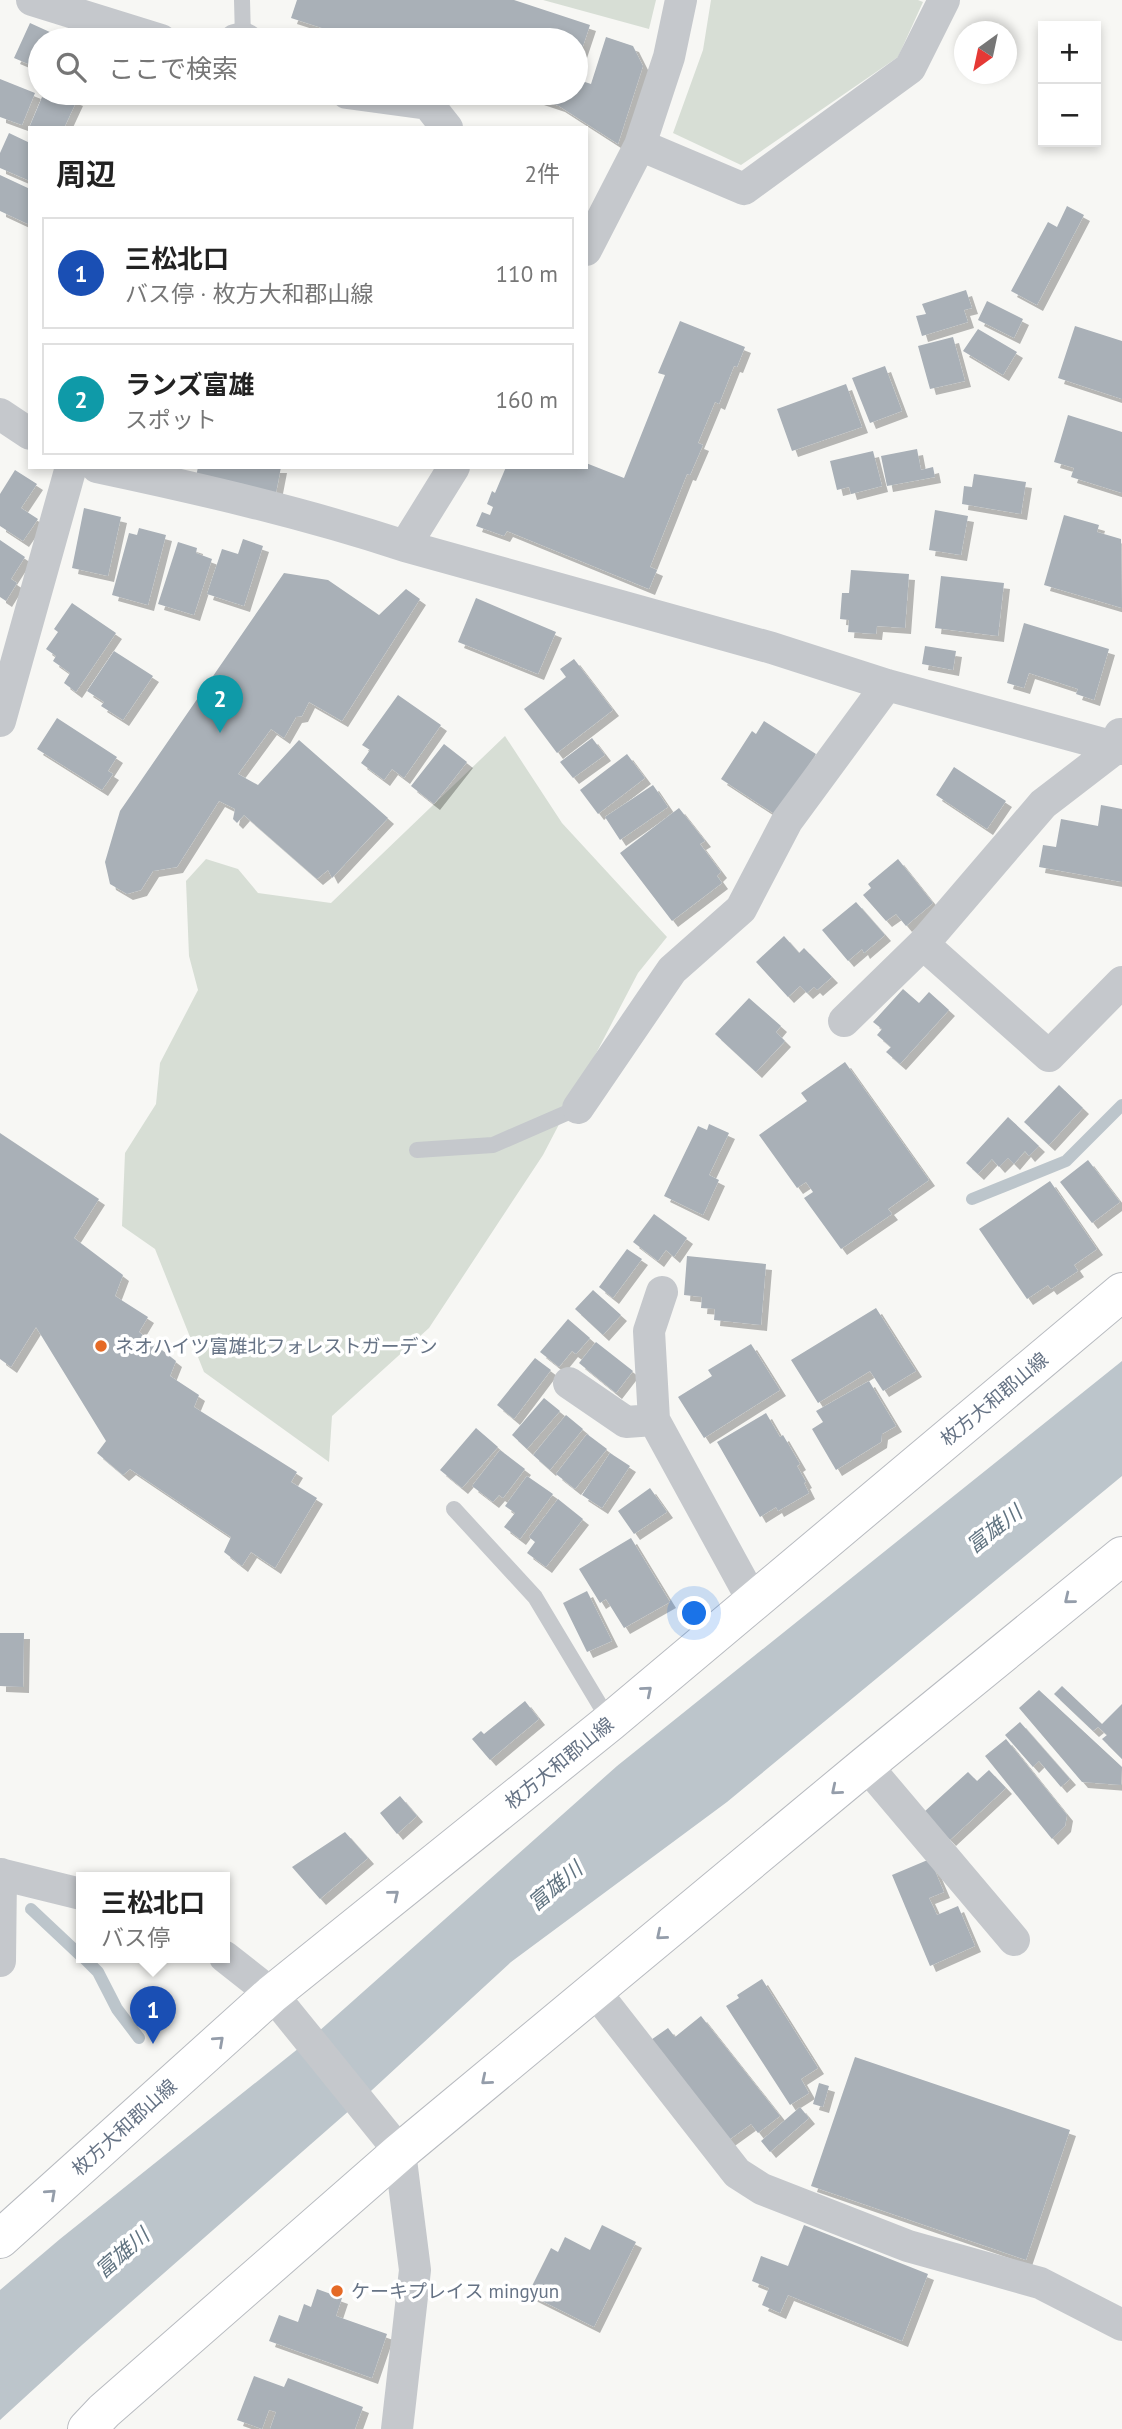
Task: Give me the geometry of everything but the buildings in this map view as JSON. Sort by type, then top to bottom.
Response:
[{"type":"main road","name":"枚方大和郡山線","points":[[0,2239],[272,1994],[610,1722],[1122,1292]]},
{"type":"main road","points":[[87,2429],[400,2152],[1122,1556]]},
{"type":"street","points":[[32,0],[123,28]]},
{"type":"street","points":[[590,234],[640,145],[668,57],[681,0]]},
{"type":"street","points":[[640,145],[744,189],[910,68],[944,0]]},
{"type":"street","points":[[429,105],[445,126]]},
{"type":"street","points":[[0,414],[28,433]]},
{"type":"street","points":[[0,721],[70,469]]},
{"type":"street","points":[[106,469],[182,485],[346,527],[405,546],[772,648],[887,685],[1120,741]]},
{"type":"street","points":[[405,546],[453,469]]},
{"type":"street","points":[[578,1108],[672,970],[741,909],[787,821],[887,685]]},
{"type":"street","points":[[844,1021],[923,944],[1043,804],[1120,741]]},
{"type":"street","points":[[923,944],[1049,1056],[1122,982]]},
{"type":"street","points":[[662,1292],[649,1331],[653,1420],[753,1601]]},
{"type":"street","points":[[569,1383],[626,1422],[653,1420]]},
{"type":"street","points":[[866,1765],[1014,1940]]},
{"type":"street","points":[[0,1961],[1,1874],[76,1893]]},
{"type":"street","points":[[230,1961],[272,1994],[400,2152],[415,2270],[397,2429]]},
{"type":"street","points":[[594,1990],[737,2173],[762,2189],[908,2246],[1040,2283],[1122,2325]]},
{"type":"lane","points":[[242,0],[242,28]]},
{"type":"lane","points":[[417,1150],[492,1145],[578,1108]]},
{"type":"lane","points":[[454,1508],[535,1597],[610,1722]]},
{"type":"shaded area","points":[[543,0],[656,0],[649,29]]},
{"type":"shaded area","points":[[711,0],[923,2],[898,57],[741,165],[673,133],[703,50]]},
{"type":"shaded area","points":[[505,736],[562,823],[667,937],[638,973],[543,1155],[429,1328],[332,1416],[329,1462],[204,1372],[155,1249],[122,1226],[125,1153],[156,1104],[160,1063],[198,990],[189,956],[186,881],[206,859],[238,869],[258,893],[331,903]]},
{"type":"water","name":"富雄川","points":[[1122,1361],[1122,1476],[727,1802],[511,1962],[359,2102],[0,2420],[0,2290],[309,2040],[617,1766]]},
{"type":"waterway","points":[[972,1199],[1066,1161],[1122,1105]]},
{"type":"waterway","points":[[31,1909],[76,1951]]},
{"type":"waterway","points":[[89,1963],[98,1972],[117,2009],[139,2038]]},
{"type":"place","name":"ランズ富雄","points":[[220,733]]},
{"type":"place","name":"ネオハイツ富雄北フォレストガーデン","points":[[101,1346]]},
{"type":"place","name":"三松北口","points":[[153,2044]]},
{"type":"place","name":"ケーキプレイス mingyun","points":[[337,2291]]}]
